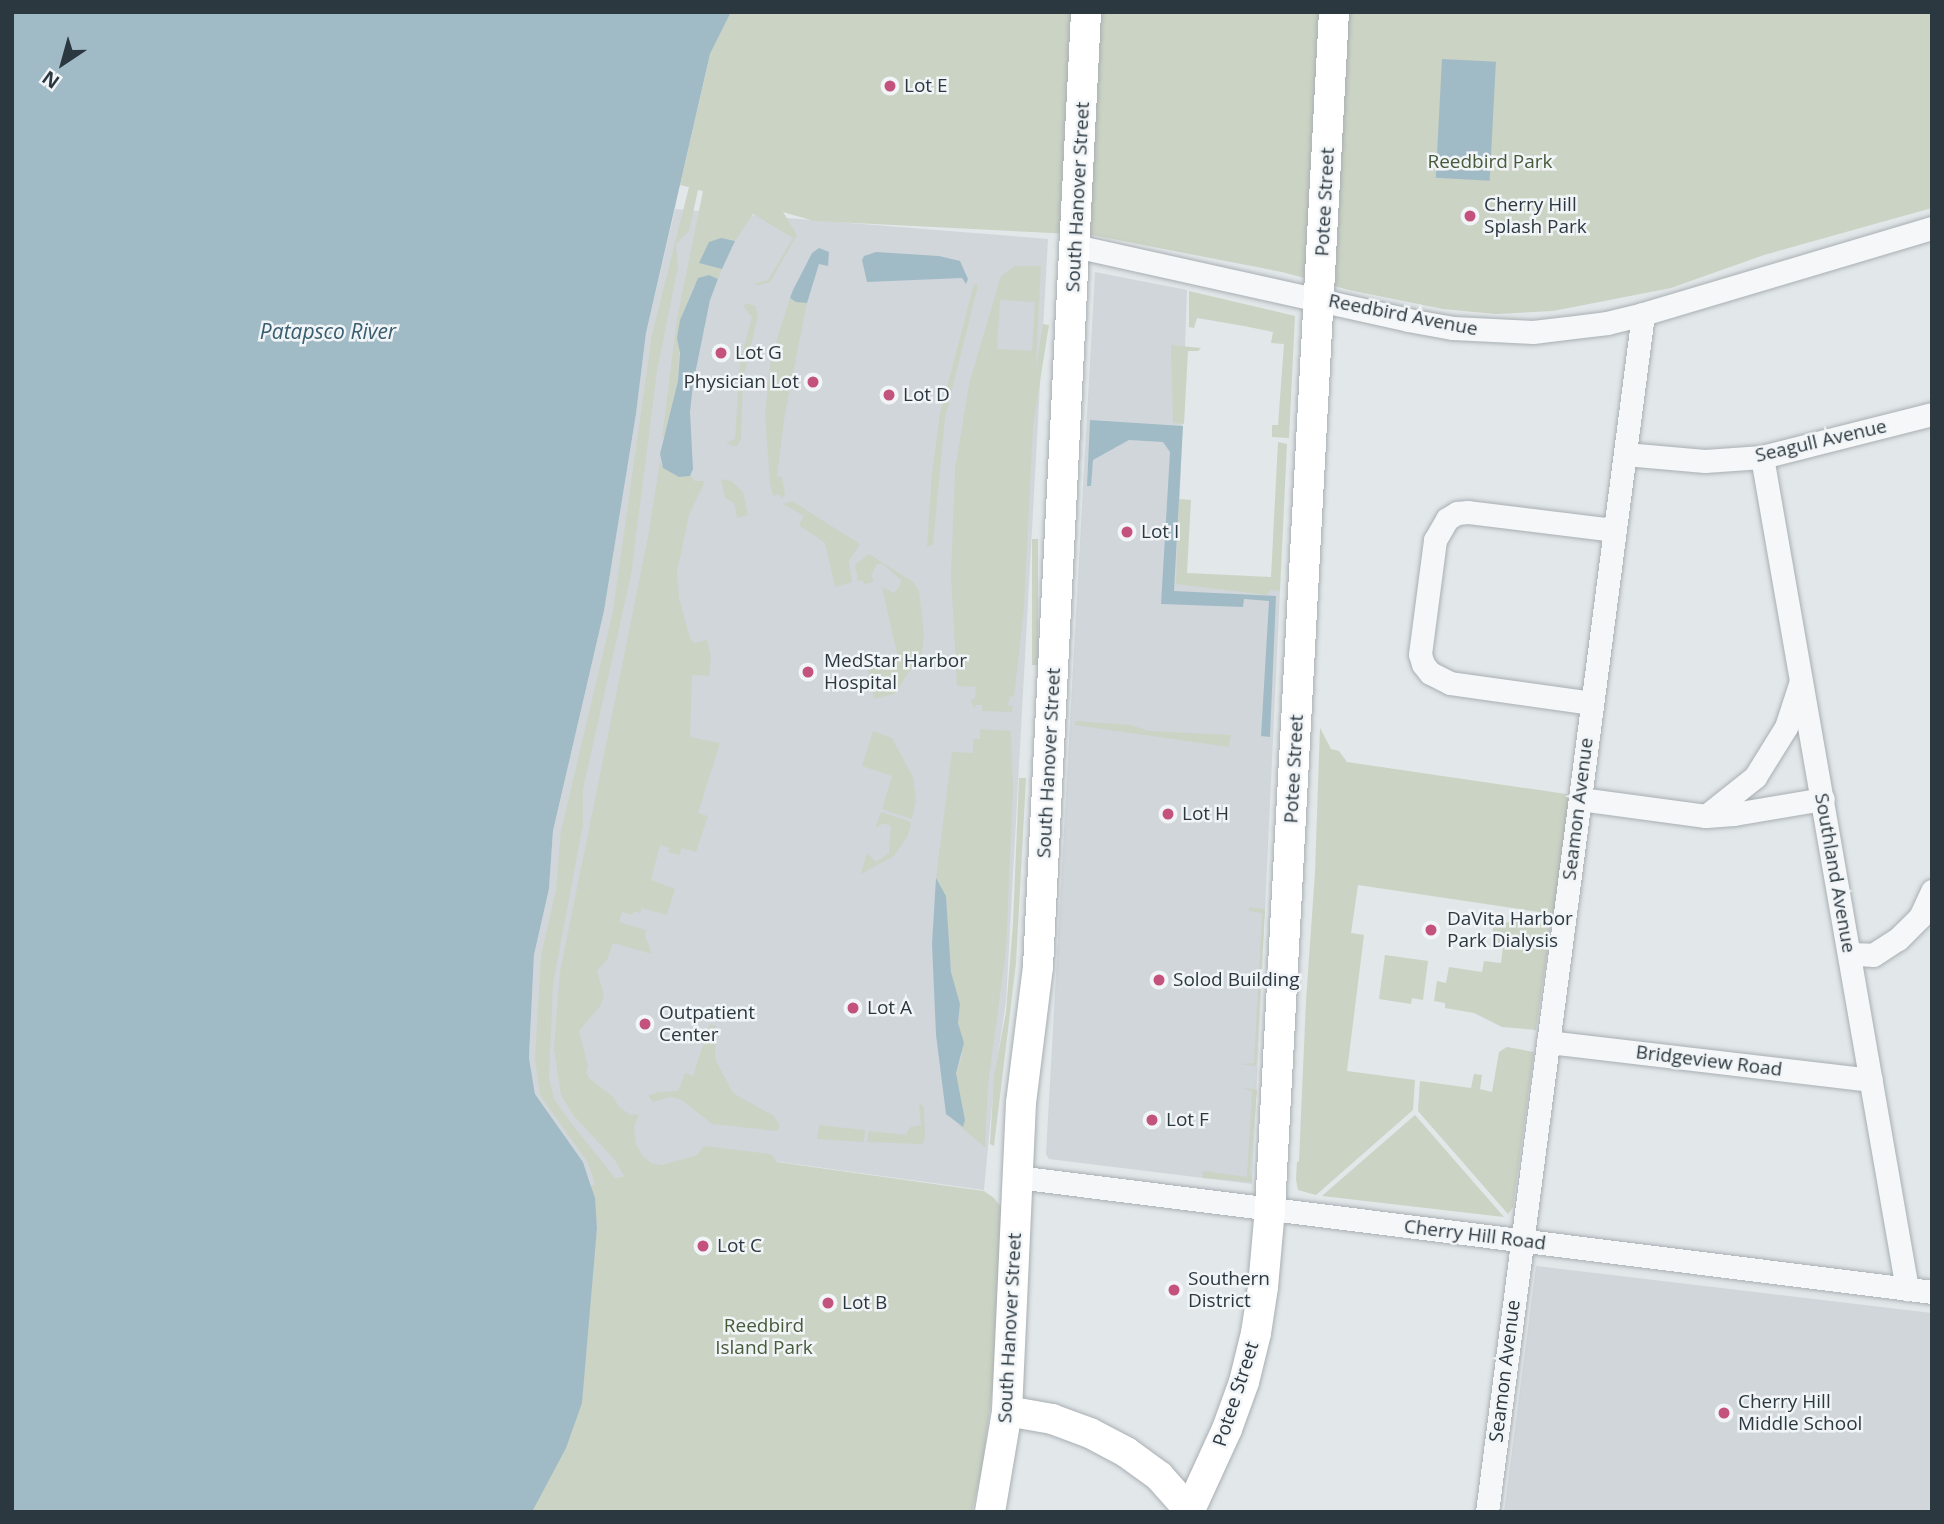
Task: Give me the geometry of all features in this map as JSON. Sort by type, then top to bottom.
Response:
[{"type":"main road","name":"South Hanover Street","points":[[990,1512],[1007,1411],[1017,1178],[1025,1065],[1038,967],[1086,12]]},
{"type":"main road","name":"Potee Street","points":[[1190,1511],[1227,1430],[1247,1370],[1256,1333],[1270,1209],[1334,12]]},
{"type":"main road","points":[[1007,1411],[1052,1419],[1090,1433],[1126,1452],[1159,1476],[1190,1511]]},
{"type":"street","name":"Reedbird Avenue","points":[[1075,246],[1408,320],[1492,332],[1569,329],[1643,314],[1932,228]]},
{"type":"street","name":"Seamon Avenue","points":[[1487,1512],[1643,314]]},
{"type":"street","name":"Seagull Avenue","points":[[1625,454],[1705,461],[1762,457],[1932,414]]},
{"type":"street","name":"Southland Avenue","points":[[1762,457],[1907,1289]]},
{"type":"street","points":[[1592,704],[1450,684],[1430,673],[1420,654],[1435,540],[1447,519],[1457,513],[1468,512],[1614,530]]},
{"type":"street","points":[[1706,816],[1755,776],[1786,727],[1802,678]]},
{"type":"street","points":[[1580,799],[1706,816],[1823,799]]},
{"type":"street","points":[[1849,954],[1873,955],[1898,939],[1920,917],[1932,891]]},
{"type":"street","name":"Bridgeview Road","points":[[1548,1042],[1871,1080]]},
{"type":"street","name":"Cherry Hill Road","points":[[1017,1178],[1932,1292]]},
{"type":"shaded area","name":"MedStar Harbor Hospital","points":[[675,209],[1048,239],[1006,1002],[995,1074],[984,1190],[708,1152],[591,1185],[583,1162],[535,1094],[529,1058],[534,955],[549,889],[553,831],[604,611],[636,414],[646,333]]},
{"type":"shaded area","points":[[1095,272],[1187,290],[1177,579],[1280,591],[1252,1184],[1049,1159],[1046,1154]]},
{"type":"shaded area","name":"Cherry Hill Middle School","points":[[1536,1266],[1932,1313],[1932,1512],[1504,1512]]},
{"type":"green space","points":[[731,12],[1932,12],[1932,208],[1764,255],[1671,288],[1553,311],[1496,314],[1443,309],[1349,290],[1282,272],[1092,235],[814,221],[783,212],[797,235],[770,282],[760,285],[753,284],[768,280],[793,238],[753,214],[735,241],[730,239],[699,263],[722,269],[718,279],[709,275],[694,285],[680,320],[678,381],[667,433],[662,438],[677,319],[703,191],[698,190],[689,231],[676,244],[678,267],[657,371],[631,575],[583,789],[583,825],[553,984],[549,1078],[554,1099],[571,1123],[615,1178],[624,1176],[615,1160],[574,1116],[561,1095],[554,1049],[560,972],[648,537],[660,461],[663,468],[679,477],[690,476],[695,481],[705,481],[689,515],[677,572],[679,598],[690,638],[694,643],[707,640],[711,657],[709,676],[692,675],[690,737],[720,743],[698,813],[708,816],[696,852],[682,848],[679,855],[668,852],[669,848],[660,845],[651,880],[675,889],[667,915],[642,908],[640,913],[634,911],[632,915],[622,912],[619,922],[646,930],[645,936],[652,954],[613,943],[607,960],[597,971],[604,995],[601,1005],[579,1031],[588,1067],[586,1072],[589,1078],[613,1097],[620,1108],[631,1115],[639,1114],[634,1127],[636,1144],[642,1155],[651,1163],[661,1165],[697,1155],[704,1146],[771,1154],[777,1162],[984,1191],[994,1198],[1001,1207],[1003,1217],[996,1362],[982,1469],[972,1512],[532,1512],[590,1288],[597,1228],[591,1185],[595,1184],[588,1163],[540,1095],[535,1059],[541,956],[556,890],[561,831],[613,611],[652,335],[689,187],[680,185],[710,54]]},
{"type":"green space","points":[[1015,266],[1041,266],[1024,607],[1014,697],[1010,696],[1008,705],[1013,706],[1012,712],[982,711],[982,705],[976,705],[974,709],[971,699],[975,699],[976,687],[957,686],[951,575],[955,470],[969,384],[1001,276]],"holes":[[[1000,300],[1035,302],[1032,351],[997,349]]]},
{"type":"green space","points":[[974,284],[978,285],[945,418],[933,544],[927,547],[932,473],[940,414]]},
{"type":"green space","points":[[1189,291],[1295,316],[1289,438],[1272,437],[1272,425],[1278,425],[1284,344],[1271,343],[1273,332],[1244,326],[1197,318],[1194,328],[1189,327]]},
{"type":"green space","points":[[790,298],[807,303],[785,414],[777,476],[782,477],[785,495],[781,498],[779,494],[773,496],[770,483],[765,414],[771,358]]},
{"type":"green space","points":[[746,303],[755,306],[758,315],[743,379],[741,439],[737,446],[733,446],[726,443],[735,439],[740,361],[752,317],[744,307]]},
{"type":"green space","points":[[1043,324],[1049,325],[1022,492],[1017,491]]},
{"type":"green space","points":[[1171,345],[1201,348],[1198,351],[1188,351],[1184,424],[1173,423]]},
{"type":"green space","points":[[1278,442],[1287,444],[1280,591],[1270,590],[1267,595],[1176,584],[1179,499],[1191,500],[1187,573],[1271,577]]},
{"type":"green space","points":[[721,479],[731,481],[743,492],[748,515],[737,518],[734,503],[725,498]]},
{"type":"green space","points":[[792,501],[860,544],[849,561],[852,582],[835,587],[825,543],[799,525],[804,516],[783,504]]},
{"type":"green space","points":[[1032,539],[1038,539],[1038,665],[1032,665]]},
{"type":"green space","points":[[869,554],[913,582],[919,591],[924,634],[922,653],[894,694],[874,699],[867,665],[898,658],[882,587],[894,593],[901,580],[883,564],[877,564],[871,575],[874,582],[864,584],[863,580],[858,581],[855,565]]},
{"type":"green space","points":[[1076,721],[1131,725],[1149,731],[1231,735],[1229,747],[1074,725]]},
{"type":"green space","points":[[1320,728],[1331,749],[1339,751],[1347,762],[1573,795],[1556,911],[1552,914],[1358,885],[1351,933],[1364,935],[1347,1071],[1415,1080],[1413,1110],[1316,1195],[1298,1190],[1296,1179],[1315,873]]},
{"type":"green space","points":[[980,729],[1011,731],[1013,788],[1006,950],[988,1085],[985,1147],[957,1124],[963,1127],[965,1120],[956,1073],[962,1056],[958,1023],[960,1004],[951,972],[946,896],[936,878],[952,752],[973,753],[973,739],[980,739]]},
{"type":"green space","points":[[873,731],[892,738],[913,777],[916,799],[912,819],[882,809],[892,776],[862,766]]},
{"type":"green space","points":[[1019,778],[1026,778],[1016,963],[994,1146],[990,1144],[994,1076],[1006,1012]]},
{"type":"green space","points":[[881,812],[911,822],[908,836],[894,856],[861,874],[867,853],[876,862],[889,853],[891,826],[883,823],[875,828]]},
{"type":"green space","points":[[1249,907],[1265,909],[1256,1066],[1240,1064],[1254,1063],[1262,913],[1249,911]]},
{"type":"green space","points":[[1524,921],[1551,926],[1536,1030],[1502,1027],[1474,1013],[1445,1008],[1445,1003],[1434,1001],[1437,981],[1446,983],[1449,967],[1482,972],[1484,961],[1501,963],[1503,946],[1491,944],[1493,928],[1508,922]]},
{"type":"green space","points":[[1385,955],[1428,961],[1423,1000],[1412,998],[1411,1004],[1379,999]]},
{"type":"green space","points":[[710,1024],[716,1026],[715,1059],[733,1093],[774,1116],[780,1126],[777,1131],[712,1124],[682,1100],[670,1097],[653,1102],[648,1096],[658,1092],[678,1091],[685,1073],[693,1076]]},
{"type":"green space","points":[[1507,1047],[1534,1052],[1513,1207],[1508,1214],[1418,1111],[1420,1081],[1471,1088],[1474,1074],[1482,1075],[1480,1089],[1492,1092],[1499,1052]]},
{"type":"green space","points":[[1240,1087],[1257,1090],[1250,1171],[1252,1182],[1203,1178],[1203,1171],[1247,1177],[1252,1091]]},
{"type":"green space","points":[[919,1103],[924,1107],[925,1138],[922,1144],[867,1142],[869,1131],[906,1135],[910,1127],[921,1125]]},
{"type":"green space","points":[[1415,1115],[1504,1217],[1322,1196]]},
{"type":"green space","points":[[819,1125],[865,1130],[864,1142],[817,1139]]},
{"type":"water","name":"Patapsco River","points":[[12,12],[731,12],[710,54],[646,333],[636,414],[604,611],[553,831],[549,889],[534,955],[529,1058],[535,1094],[583,1162],[595,1198],[597,1228],[582,1403],[566,1448],[532,1512],[12,1512]]},
{"type":"water","points":[[1442,59],[1496,62],[1490,181],[1436,178]]},
{"type":"water","points":[[721,238],[735,241],[722,269],[699,263],[709,242]]},
{"type":"water","points":[[819,248],[829,252],[828,266],[819,264],[807,303],[796,302],[790,298],[793,290],[812,253]]},
{"type":"water","points":[[876,252],[939,256],[960,261],[968,279],[966,284],[962,278],[867,282],[862,260],[864,256]]},
{"type":"water","points":[[709,275],[718,279],[710,300],[693,384],[690,412],[693,469],[690,476],[679,477],[663,468],[660,454],[678,381],[680,353],[677,338],[680,320],[698,278]]},
{"type":"water","points":[[1090,420],[1183,426],[1174,591],[1276,596],[1270,737],[1261,736],[1269,601],[1244,599],[1243,607],[1161,604],[1170,452],[1163,442],[1129,440],[1093,460],[1091,486],[1087,486]]},
{"type":"water","points":[[936,878],[946,896],[951,972],[960,1004],[958,1023],[964,1043],[956,1073],[965,1120],[963,1127],[946,1114],[936,1035],[932,944]]},
{"type":"place","name":"Lot E","points":[[890,86]]},
{"type":"place","name":"Cherry Hill Splash Park","points":[[1470,216]]},
{"type":"place","name":"Lot G","points":[[721,353]]},
{"type":"place","name":"Physician Lot","points":[[813,382]]},
{"type":"place","name":"Lot D","points":[[889,395]]},
{"type":"place","name":"Lot I","points":[[1127,532]]},
{"type":"place","name":"MedStar Harbor Hospital","points":[[808,672]]},
{"type":"place","name":"Lot H","points":[[1168,814]]},
{"type":"place","name":"DaVita Harbor Park Dialysis","points":[[1431,930]]},
{"type":"place","name":"Solod Building","points":[[1159,980]]},
{"type":"place","name":"Lot A","points":[[853,1008]]},
{"type":"place","name":"Outpatient Center","points":[[645,1024]]},
{"type":"place","name":"Lot F","points":[[1152,1120]]},
{"type":"place","name":"Lot C","points":[[703,1246]]},
{"type":"place","name":"Southern District","points":[[1174,1290]]},
{"type":"place","name":"Lot B","points":[[828,1303]]},
{"type":"place","name":"Cherry Hill Middle School","points":[[1724,1413]]},
{"type":"park label","name":"Reedbird Park","points":[[1490,162]]},
{"type":"park label","name":"Reedbird Island Park","points":[[764,1337]]}]
